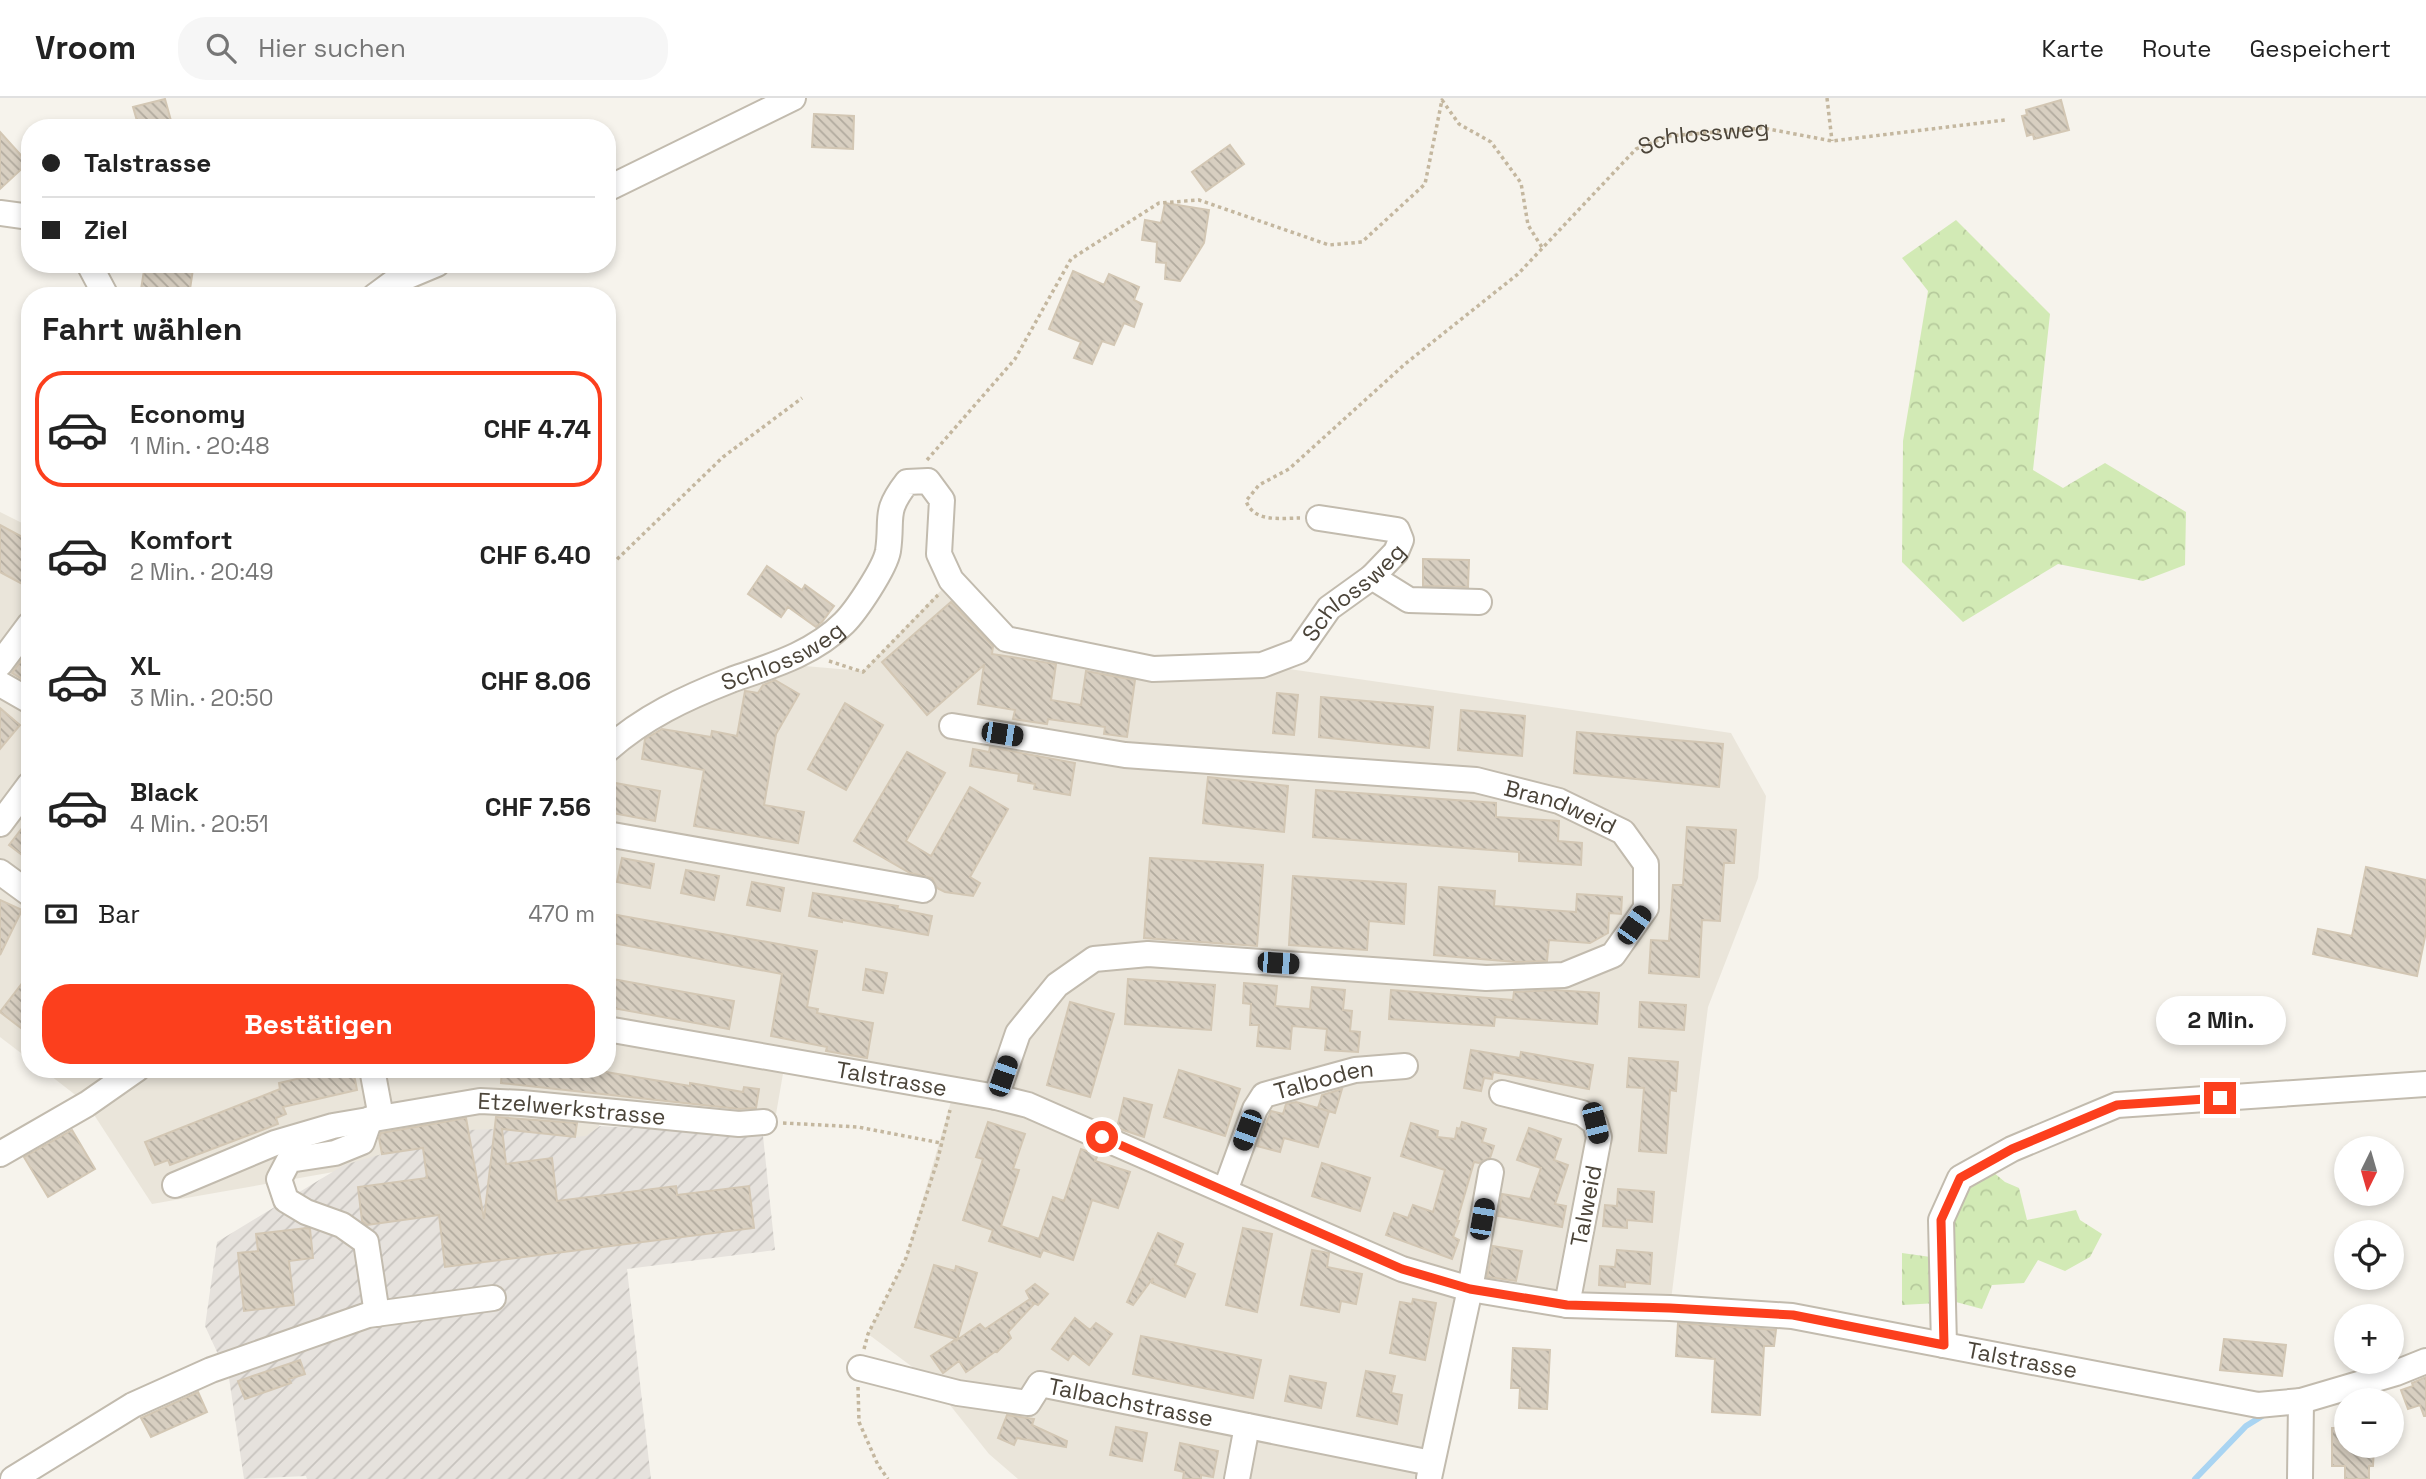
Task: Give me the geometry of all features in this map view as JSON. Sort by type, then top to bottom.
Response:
[{"type":"street","points":[[616,185],[793,98]]},
{"type":"street","points":[[0,213],[21,216]]},
{"type":"street","points":[[387,287],[416,273]]},
{"type":"street","name":"Schlossweg","points":[[616,744],[668,707],[732,680],[781,664],[822,640],[844,623],[871,587],[888,554],[888,523],[892,501],[907,482],[928,481],[942,499],[939,554],[951,580],[1006,639],[1153,669],[1262,665],[1299,650],[1329,608],[1372,577],[1396,552],[1401,540],[1397,530],[1319,518]]},
{"type":"street","points":[[1372,577],[1409,600],[1479,602]]},
{"type":"street","points":[[0,664],[21,636]]},
{"type":"street","points":[[0,684],[21,696]]},
{"type":"street","name":"Brandweid","points":[[952,726],[1125,754],[1476,780],[1559,801],[1597,819],[1623,832],[1646,864],[1646,908],[1613,955],[1564,975],[1486,978],[1148,954],[1094,959],[1057,985],[1018,1034],[996,1097]]},
{"type":"street","points":[[0,824],[21,796]]},
{"type":"street","points":[[616,836],[923,890]]},
{"type":"street","points":[[0,872],[21,887]]},
{"type":"street","name":"Talstrasse","points":[[616,1031],[996,1097],[1028,1105],[1402,1269],[1470,1289],[1567,1305],[1793,1315],[2258,1405],[2301,1401],[2396,1373],[2426,1361]]},
{"type":"street","name":"Talboden","points":[[1225,1191],[1255,1109],[1264,1095],[1355,1070],[1405,1066]]},
{"type":"street","points":[[0,1154],[88,1104],[124,1078]]},
{"type":"street","points":[[373,1078],[375,1118],[362,1142],[335,1153],[289,1160],[279,1179],[286,1200],[306,1212],[342,1225],[366,1242],[377,1314]]},
{"type":"street","points":[[1944,1345],[1941,1220],[1960,1178],[2012,1149],[2117,1105],[2426,1084]]},
{"type":"street","name":"Talweid","points":[[1502,1093],[1583,1113],[1595,1123],[1598,1137],[1567,1305]]},
{"type":"street","name":"Etzelwerkstrasse","points":[[176,1185],[275,1143],[333,1126],[480,1101],[739,1124],[764,1122]]},
{"type":"street","name":"Talbachstrasse","points":[[860,1368],[958,1393],[1028,1403],[1040,1384],[1247,1426],[1430,1471],[1470,1289],[1491,1172]]},
{"type":"street","points":[[13,1479],[134,1405],[211,1370],[377,1314],[493,1298]]},
{"type":"street","points":[[2300,1479],[2301,1401]]},
{"type":"street","points":[[1237,1479],[1247,1426]]},
{"type":"path","points":[[1827,98],[1832,141]]},
{"type":"path","points":[[907,482],[1016,359],[1071,259],[1158,203],[1199,200],[1329,245],[1362,242],[1425,184],[1442,100],[1459,124],[1491,142],[1521,183],[1528,225],[1543,249]]},
{"type":"path","name":"Schlossweg","points":[[1319,518],[1258,516],[1249,510],[1246,501],[1259,485],[1289,469],[1405,364],[1518,274],[1636,149],[1670,136],[1763,128],[1832,141],[2005,120]]},
{"type":"path","points":[[616,560],[723,457],[803,398]]},
{"type":"path","points":[[822,640],[826,660],[863,671],[951,580]]},
{"type":"path","points":[[888,1479],[878,1465],[859,1422],[857,1378],[868,1334],[906,1258],[942,1143],[954,1091]]},
{"type":"path","points":[[764,1122],[858,1127],[942,1143]]},
{"type":"shaded area","points":[[0,512],[21,522],[21,1053],[0,1037]]},
{"type":"shaded area","points":[[951,580],[1006,639],[1153,669],[1262,665],[1731,733],[1766,796],[1758,878],[1708,1007],[1670,1308],[1470,1289],[1432,1479],[1018,1479],[989,1454],[930,1380],[868,1334],[906,1258],[954,1091],[785,1062],[775,1120],[601,1113],[596,1145],[487,1145],[152,1204],[87,1104],[54,1078],[616,1078],[616,746],[668,707],[781,664],[863,671]]},
{"type":"shaded area","points":[[600,1126],[763,1136],[775,1250],[627,1269],[651,1479],[307,1479],[306,1476],[244,1479],[229,1378],[205,1326],[217,1242],[344,1165],[382,1154],[469,1140],[468,1130],[494,1129],[575,1137],[586,1136]]},
{"type":"green space","points":[[1956,220],[2050,314],[2033,470],[2063,488],[2105,463],[2186,512],[2185,565],[2143,581],[2058,564],[1963,622],[1902,562],[1903,441],[1928,291],[1902,258]]},
{"type":"green space","points":[[1993,1172],[2005,1182],[2019,1188],[2027,1220],[2076,1210],[2080,1220],[2102,1234],[2090,1257],[2065,1271],[2038,1260],[2024,1283],[1992,1285],[1982,1309],[1956,1302],[1902,1305],[1902,1253],[1945,1259],[1960,1178]]},
{"type":"building","points":[[165,99],[171,119],[136,119],[133,107]]},
{"type":"building","points":[[2061,100],[2069,130],[2034,139],[2033,134],[2027,136],[2022,116],[2027,115],[2026,110]]},
{"type":"building","points":[[814,114],[854,116],[853,149],[812,147]]},
{"type":"building","points":[[0,132],[21,155],[21,170],[0,189]]},
{"type":"building","points":[[1230,145],[1244,164],[1206,191],[1192,172]]},
{"type":"building","points":[[1165,203],[1209,210],[1204,243],[1180,281],[1165,279],[1166,263],[1156,262],[1157,242],[1142,240],[1145,220],[1161,223]]},
{"type":"building","points":[[1073,271],[1104,285],[1109,274],[1139,287],[1134,300],[1142,304],[1134,327],[1124,323],[1114,345],[1102,341],[1092,364],[1074,358],[1081,342],[1049,329]]},
{"type":"building","points":[[144,273],[192,273],[190,287],[141,287]]},
{"type":"building","points":[[0,525],[21,536],[21,583],[0,572]]},
{"type":"building","points":[[1423,559],[1469,560],[1468,587],[1423,586]]},
{"type":"building","points":[[767,566],[802,590],[805,585],[834,606],[822,622],[816,627],[788,607],[781,617],[748,594]]},
{"type":"building","points":[[951,602],[993,646],[992,654],[1056,664],[1051,700],[1081,705],[1086,671],[1135,680],[1127,737],[1104,734],[1105,727],[1048,719],[1047,724],[1013,719],[1015,710],[978,704],[984,665],[927,715],[882,662]]},
{"type":"building","points":[[21,661],[21,678],[12,673]]},
{"type":"building","points":[[775,680],[799,694],[776,734],[764,805],[804,812],[798,843],[694,826],[704,770],[642,759],[645,739],[662,729],[711,737],[712,731],[737,736],[745,691],[758,693],[763,685]]},
{"type":"building","points":[[1277,693],[1298,695],[1294,735],[1273,733]]},
{"type":"building","points":[[1321,697],[1433,707],[1429,748],[1319,737]]},
{"type":"building","points":[[845,703],[883,725],[846,790],[808,769]]},
{"type":"building","points":[[0,708],[20,725],[0,749]]},
{"type":"building","points":[[1461,710],[1525,716],[1522,756],[1458,750]]},
{"type":"building","points":[[1577,732],[1723,744],[1719,787],[1574,773]]},
{"type":"building","points":[[990,747],[1075,763],[1070,795],[1034,789],[1035,784],[1018,781],[1019,774],[970,766],[973,749],[989,752]]},
{"type":"building","points":[[907,752],[945,773],[906,841],[931,856],[970,787],[1008,809],[970,877],[980,883],[973,896],[945,892],[937,888],[932,878],[910,873],[854,841]]},
{"type":"building","points":[[1208,777],[1288,786],[1284,832],[1203,823]]},
{"type":"building","points":[[616,783],[660,791],[655,821],[616,814]]},
{"type":"building","points":[[1316,790],[1496,803],[1496,817],[1559,821],[1558,841],[1582,843],[1581,865],[1519,861],[1519,852],[1313,837]]},
{"type":"building","points":[[1687,827],[1736,830],[1734,863],[1724,863],[1720,921],[1702,920],[1699,977],[1649,973],[1651,940],[1669,941],[1673,885],[1683,885]]},
{"type":"building","points":[[21,830],[21,854],[9,845]]},
{"type":"building","points":[[622,858],[654,864],[650,888],[617,882]]},
{"type":"building","points":[[1150,858],[1263,865],[1257,946],[1144,938]]},
{"type":"building","points":[[2366,867],[2426,880],[2426,932],[2417,976],[2313,954],[2318,929],[2352,936]]},
{"type":"building","points":[[686,870],[719,876],[714,900],[681,893]]},
{"type":"building","points":[[1293,876],[1406,884],[1404,924],[1369,921],[1367,950],[1289,945]]},
{"type":"building","points":[[752,882],[784,888],[780,911],[747,905]]},
{"type":"building","points":[[1439,887],[1495,891],[1494,906],[1576,912],[1577,894],[1622,897],[1621,914],[1609,913],[1608,933],[1590,943],[1549,940],[1547,961],[1516,962],[1434,955]]},
{"type":"building","points":[[813,893],[898,906],[897,909],[932,916],[928,935],[809,916]]},
{"type":"building","points":[[0,900],[21,910],[21,912],[0,955]]},
{"type":"building","points":[[617,915],[817,951],[807,1007],[818,1009],[817,1013],[873,1023],[867,1058],[826,1051],[827,1047],[771,1036],[782,974],[616,944]]},
{"type":"building","points":[[866,969],[887,973],[883,993],[863,990]]},
{"type":"building","points":[[1128,979],[1215,985],[1211,1030],[1125,1024]]},
{"type":"building","points":[[616,980],[734,1001],[729,1029],[616,1009]]},
{"type":"building","points":[[1244,983],[1277,986],[1275,1006],[1310,1009],[1312,987],[1345,990],[1343,1010],[1352,1011],[1350,1031],[1360,1032],[1358,1052],[1325,1050],[1327,1029],[1292,1026],[1290,1049],[1257,1046],[1259,1025],[1250,1025],[1251,1004],[1243,1003]]},
{"type":"building","points":[[21,985],[21,1028],[0,1012]]},
{"type":"building","points":[[1391,990],[1513,1000],[1514,992],[1554,990],[1599,993],[1597,1024],[1495,1017],[1494,1026],[1389,1019]]},
{"type":"building","points":[[1070,1002],[1114,1014],[1090,1097],[1047,1085]]},
{"type":"building","points":[[1640,1002],[1686,1005],[1684,1030],[1639,1027]]},
{"type":"building","points":[[1471,1050],[1520,1058],[1521,1052],[1593,1065],[1589,1089],[1493,1072],[1492,1079],[1484,1078],[1481,1091],[1464,1088]]},
{"type":"building","points":[[1629,1058],[1678,1062],[1676,1091],[1670,1090],[1666,1153],[1639,1151],[1644,1088],[1627,1087]]},
{"type":"building","points":[[1179,1070],[1240,1089],[1225,1136],[1164,1117]]},
{"type":"building","points":[[616,1074],[743,1092],[744,1087],[759,1089],[756,1108],[739,1109],[501,1083],[501,1078],[616,1078]]},
{"type":"building","points":[[301,1078],[355,1078],[357,1090],[283,1107],[286,1114],[276,1118],[278,1124],[170,1165],[168,1160],[155,1165],[145,1142],[280,1089],[279,1083]]},
{"type":"building","points":[[1342,1089],[1335,1113],[1318,1108],[1322,1095]]},
{"type":"building","points":[[1124,1098],[1152,1105],[1144,1137],[1117,1128]]},
{"type":"building","points":[[1296,1102],[1329,1111],[1318,1147],[1284,1138],[1280,1152],[1257,1146],[1271,1111],[1283,1114],[1286,1104]]},
{"type":"building","points":[[496,1117],[577,1123],[575,1137],[502,1129],[506,1164],[552,1158],[557,1201],[676,1186],[677,1195],[749,1186],[754,1228],[445,1267],[439,1215],[367,1225],[362,1221],[358,1187],[427,1178],[423,1148],[382,1154],[379,1138],[381,1133],[466,1118],[484,1219]]},
{"type":"building","points":[[988,1122],[1025,1134],[1013,1169],[1019,1170],[1001,1226],[1039,1239],[1053,1197],[1064,1201],[1081,1149],[1098,1155],[1095,1161],[1130,1172],[1118,1208],[1092,1200],[1073,1260],[1043,1250],[1040,1257],[989,1241],[993,1230],[963,1220],[983,1159],[976,1157]]},
{"type":"building","points":[[1462,1122],[1486,1129],[1482,1142],[1494,1146],[1490,1158],[1479,1163],[1474,1162],[1453,1237],[1459,1240],[1452,1259],[1386,1235],[1394,1213],[1408,1218],[1413,1205],[1433,1212],[1445,1170],[1401,1156],[1411,1123],[1438,1131],[1437,1137],[1455,1139],[1457,1128],[1460,1129]]},
{"type":"building","points":[[1529,1128],[1561,1139],[1554,1160],[1568,1165],[1555,1204],[1566,1206],[1562,1227],[1498,1216],[1502,1194],[1530,1199],[1541,1168],[1517,1160]]},
{"type":"building","points":[[72,1130],[95,1169],[48,1197],[24,1157]]},
{"type":"building","points":[[1322,1163],[1370,1178],[1360,1211],[1312,1196]]},
{"type":"building","points":[[1618,1189],[1654,1192],[1652,1222],[1627,1220],[1627,1228],[1603,1226],[1605,1205],[1617,1206]]},
{"type":"building","points":[[1243,1228],[1272,1234],[1257,1312],[1226,1305]]},
{"type":"building","points":[[310,1229],[313,1258],[289,1261],[294,1305],[244,1311],[238,1253],[258,1251],[256,1234]]},
{"type":"building","points":[[1158,1233],[1183,1244],[1175,1265],[1195,1274],[1185,1297],[1152,1283],[1153,1278],[1133,1305],[1127,1302]]},
{"type":"building","points":[[1493,1246],[1522,1251],[1516,1281],[1487,1277]]},
{"type":"building","points":[[1312,1250],[1329,1253],[1327,1267],[1362,1274],[1356,1304],[1341,1301],[1339,1312],[1301,1305]]},
{"type":"building","points":[[1617,1250],[1652,1253],[1650,1284],[1625,1282],[1625,1287],[1599,1285],[1600,1266],[1615,1267]]},
{"type":"building","points":[[934,1265],[955,1271],[956,1266],[977,1273],[957,1340],[980,1324],[985,1329],[1030,1299],[1026,1291],[1035,1284],[1048,1294],[1038,1305],[1032,1302],[1034,1304],[1008,1332],[1011,1338],[997,1352],[966,1372],[959,1361],[943,1373],[931,1356],[956,1339],[915,1327]]},
{"type":"building","points":[[1413,1299],[1436,1303],[1425,1360],[1390,1353],[1400,1302],[1412,1304]]},
{"type":"building","points":[[1075,1318],[1090,1330],[1096,1323],[1112,1334],[1089,1365],[1073,1353],[1068,1360],[1052,1349]]},
{"type":"building","points":[[1678,1323],[1776,1330],[1774,1346],[1764,1346],[1760,1415],[1712,1412],[1715,1359],[1676,1356]]},
{"type":"building","points":[[1141,1336],[1261,1360],[1253,1398],[1133,1374]]},
{"type":"building","points":[[2224,1339],[2286,1345],[2282,1376],[2220,1370]]},
{"type":"building","points":[[1513,1348],[1550,1350],[1547,1409],[1519,1408],[1520,1388],[1511,1388]]},
{"type":"building","points":[[300,1360],[305,1374],[289,1379],[291,1383],[245,1399],[238,1381]]},
{"type":"building","points":[[1366,1371],[1395,1376],[1391,1393],[1402,1395],[1397,1424],[1357,1416]]},
{"type":"building","points":[[1290,1376],[1326,1383],[1321,1408],[1285,1401]]},
{"type":"building","points":[[2426,1377],[2426,1416],[2420,1405],[2408,1409],[2404,1389],[2413,1386],[2412,1383]]},
{"type":"building","points":[[198,1392],[207,1412],[151,1437],[141,1418]]},
{"type":"building","points":[[1007,1415],[1034,1419],[1032,1425],[1067,1441],[1066,1447],[1017,1438],[1014,1445],[998,1438]]},
{"type":"building","points":[[1116,1427],[1147,1433],[1142,1461],[1110,1455]]},
{"type":"building","points":[[2332,1428],[2334,1458],[2373,1458],[2373,1466],[2369,1466],[2369,1479],[2345,1479],[2345,1466],[2332,1466]]},
{"type":"building","points":[[1180,1443],[1218,1451],[1213,1477],[1201,1475],[1201,1479],[1183,1479],[1184,1472],[1175,1470]]},
{"type":"waterway","points":[[2195,1479],[2246,1426],[2267,1413]]},
{"type":"route","points":[[1102,1137],[1402,1269],[1470,1289],[1567,1305],[1793,1315],[1944,1345],[1941,1220],[1960,1178],[2012,1149],[2117,1105],[2220,1098]]}]
